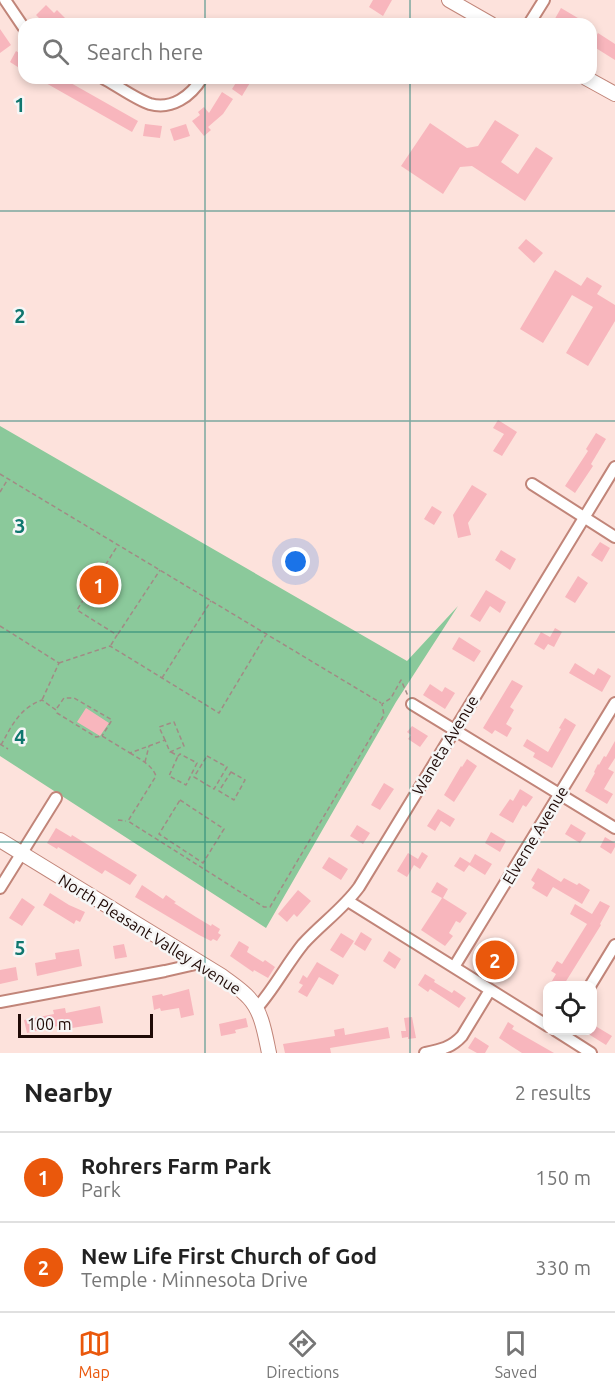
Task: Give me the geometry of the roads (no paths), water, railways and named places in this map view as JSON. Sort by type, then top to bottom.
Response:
[{"type":"street","points":[[5,0],[18,19]]},
{"type":"street","points":[[449,0],[480,18]]},
{"type":"street","points":[[533,18],[544,0]]},
{"type":"street","points":[[114,84],[148,103],[158,105],[178,102],[197,84]]},
{"type":"street","points":[[597,84],[615,94]]},
{"type":"street","name":"Waneta Avenue","points":[[256,1009],[303,945],[348,901],[359,887],[615,467]]},
{"type":"street","points":[[532,484],[615,537]]},
{"type":"street","name":"Elverne Avenue","points":[[454,967],[615,703]]},
{"type":"street","points":[[412,704],[615,828]]},
{"type":"street","points":[[0,888],[56,798]]},
{"type":"street","name":"North Pleasant Valley Avenue","points":[[0,840],[239,988],[256,1009],[264,1030],[268,1053]]},
{"type":"street","points":[[348,901],[543,1023]]},
{"type":"street","points":[[593,981],[615,945]]},
{"type":"street","points":[[0,1002],[143,976],[200,963]]},
{"type":"street","points":[[425,1053],[450,1047],[456,1042],[490,990]]},
{"type":"street","points":[[564,1035],[591,1053]]},
{"type":"place","name":"Rohrers Farm Park","points":[[99,585]]},
{"type":"place","name":"New Life First Church of God","points":[[495,960]]}]
